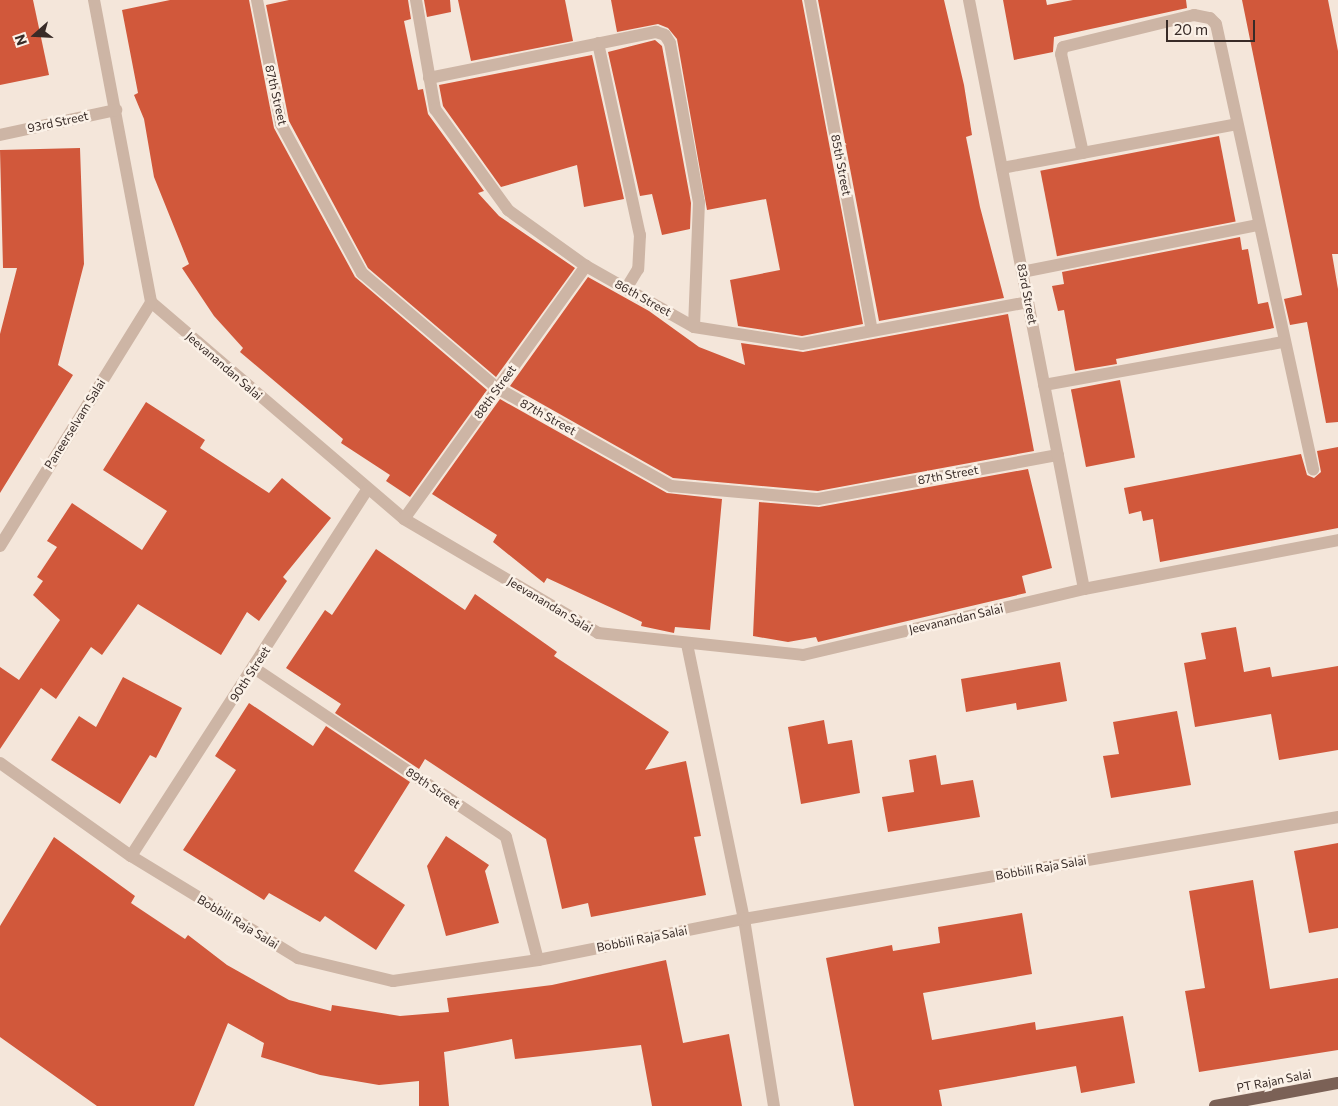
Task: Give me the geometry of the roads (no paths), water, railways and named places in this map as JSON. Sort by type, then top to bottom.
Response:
[{"type":"main road","name":"PT Rajan Salai","points":[[1215,1106],[1338,1083]]},
{"type":"street","points":[[94,0],[151,302]]},
{"type":"street","name":"87th Street","points":[[257,0],[281,124],[362,273],[497,388],[671,486],[818,499],[1058,455]]},
{"type":"street","name":"86th Street","points":[[416,0],[435,109],[508,210],[586,266],[694,327],[802,344],[1028,302]]},
{"type":"street","name":"85th Street","points":[[810,0],[872,330]]},
{"type":"street","name":"83rd Street","points":[[970,0],[1084,589]]},
{"type":"street","points":[[1083,153],[1063,47],[1194,15],[1210,18],[1216,24],[1283,342],[1313,470]]},
{"type":"street","points":[[429,78],[656,32],[670,43],[699,202],[694,327]]},
{"type":"street","points":[[598,43],[640,236],[638,269],[626,289]]},
{"type":"street","name":"93rd Street","points":[[0,135],[116,110]]},
{"type":"street","points":[[1002,168],[1237,124]]},
{"type":"street","points":[[1022,272],[1258,224]]},
{"type":"street","name":"88th Street","points":[[404,519],[586,266]]},
{"type":"street","name":"Jeevanandan Salai","points":[[151,302],[366,491],[404,519],[598,633],[803,655],[1084,589],[1338,540]]},
{"type":"street","name":"Paneerselvam Salai","points":[[0,546],[151,302]]},
{"type":"street","points":[[1044,385],[1283,342]]},
{"type":"street","name":"90th Street","points":[[131,856],[254,668],[366,491]]},
{"type":"street","points":[[687,644],[744,919],[774,1106]]},
{"type":"street","name":"89th Street","points":[[254,668],[506,837],[538,960]]},
{"type":"street","name":"Bobbili Raja Salai","points":[[0,763],[131,856],[298,958],[393,981],[538,960],[744,919],[1338,817]]}]
